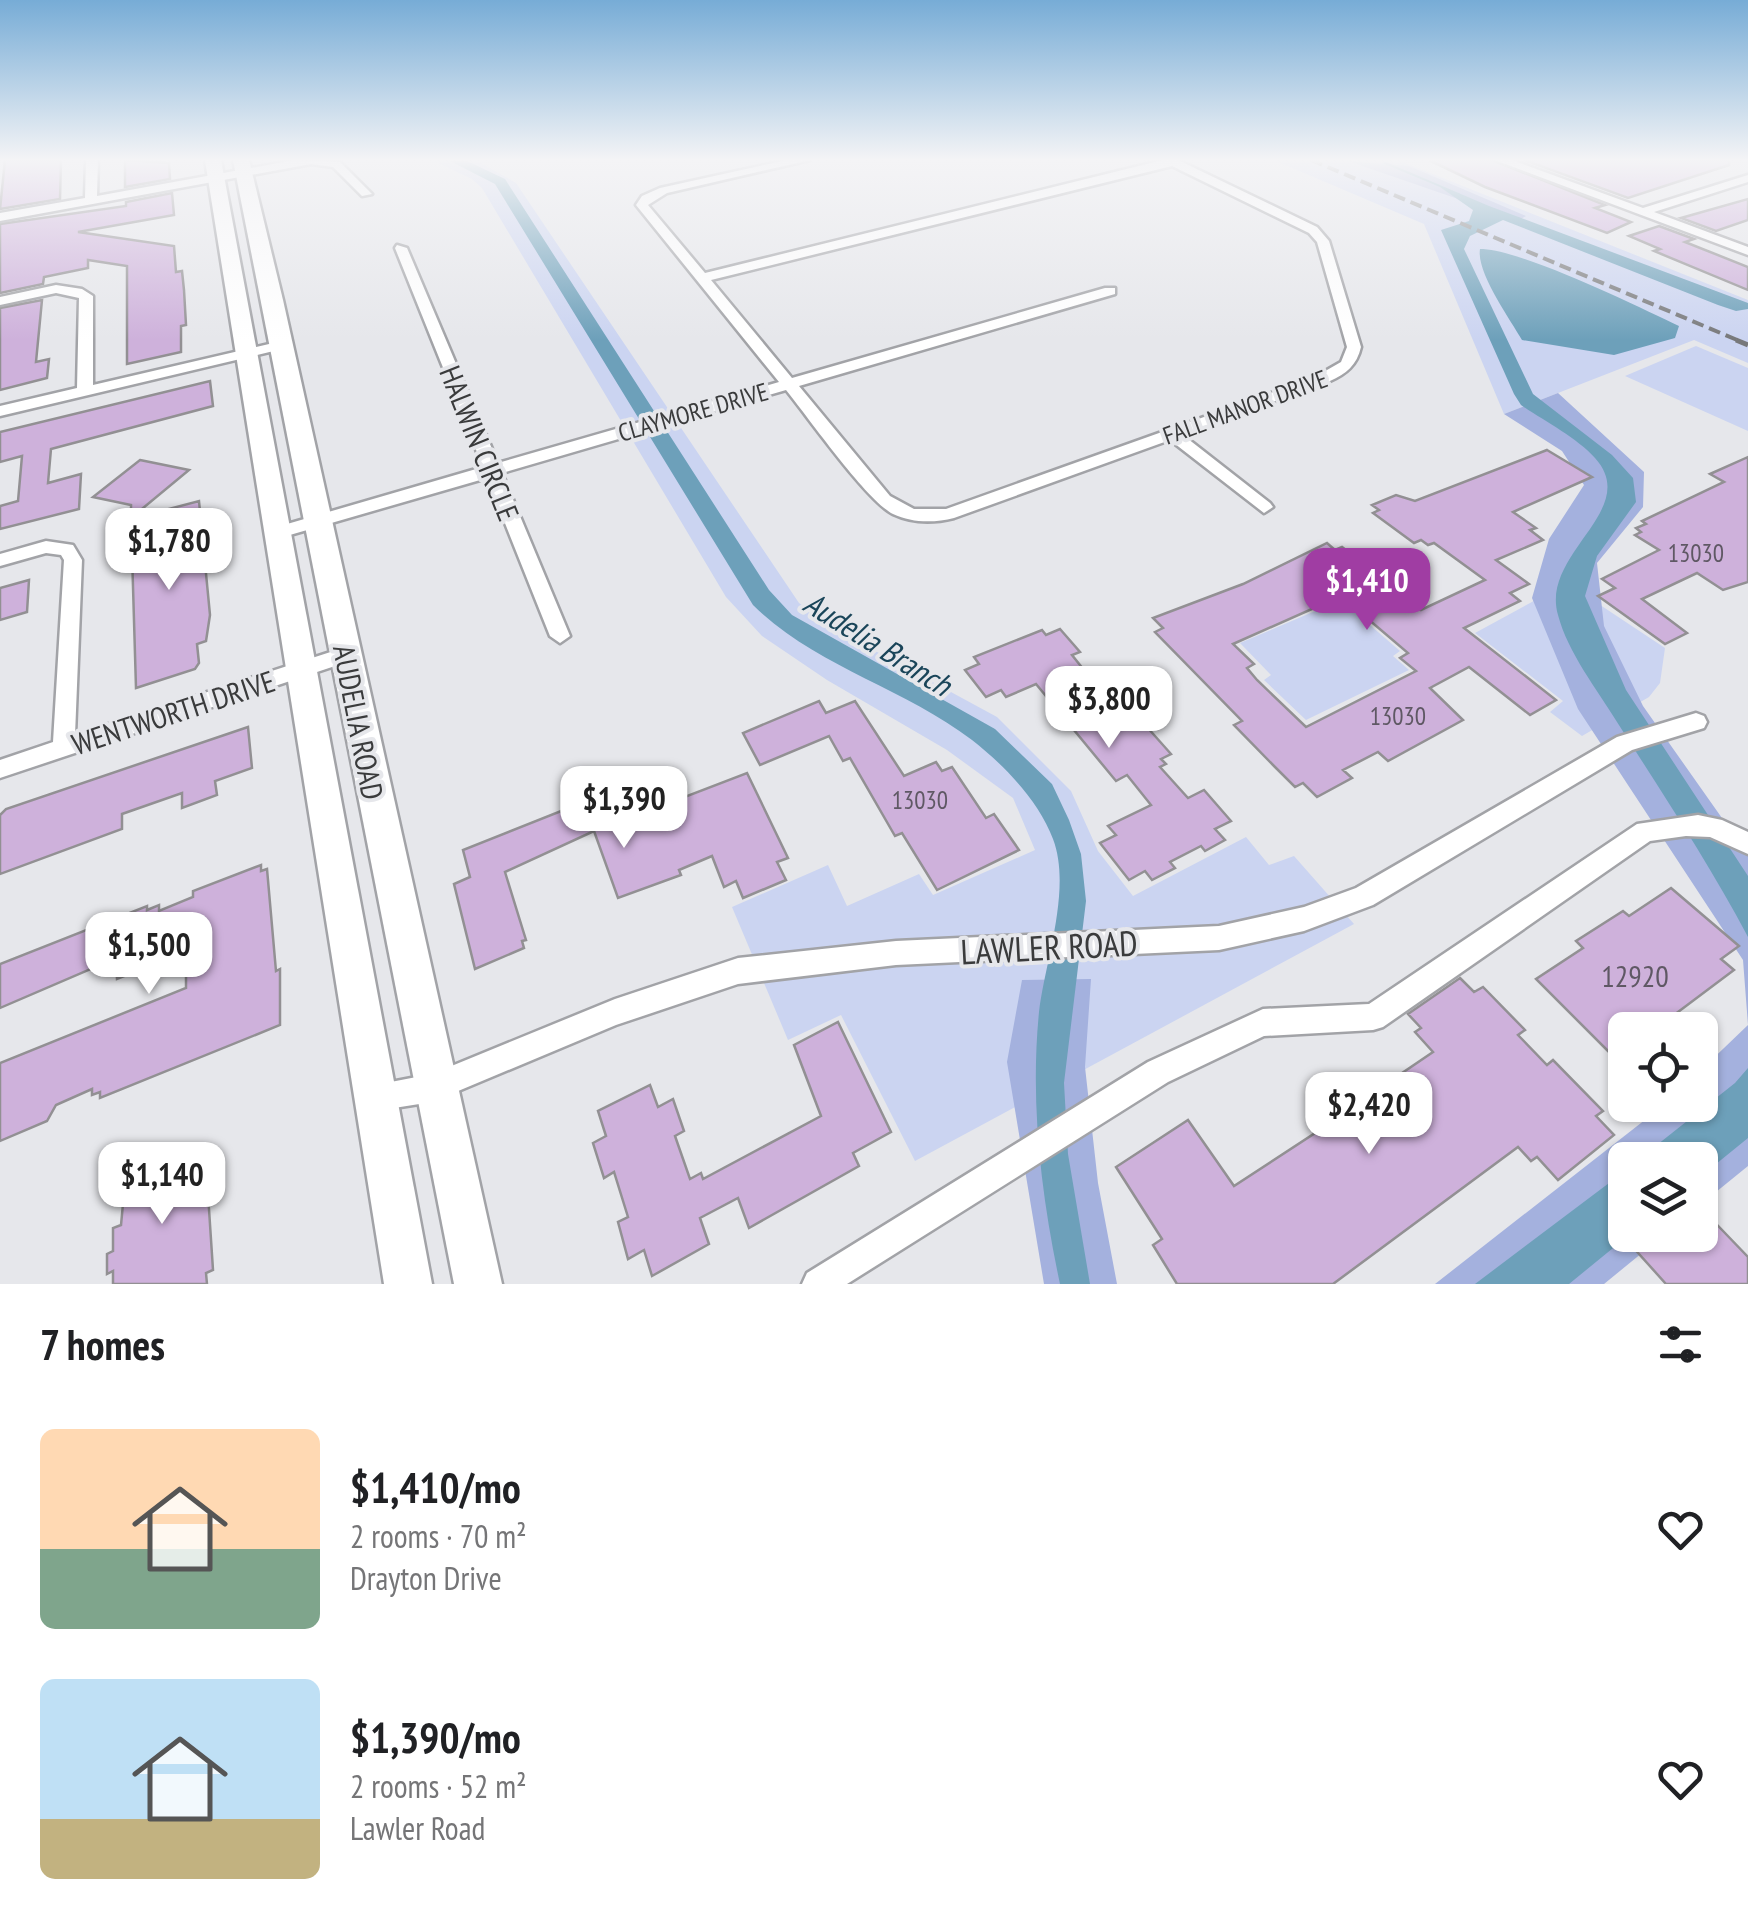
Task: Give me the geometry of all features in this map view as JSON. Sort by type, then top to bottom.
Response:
[{"type":"main road","name":"AUDELIA ROAD","points":[[223,220],[408,1284]]},
{"type":"main road","name":"AUDELIA ROAD","points":[[255,220],[319,520],[432,1088],[478,1284]]},
{"type":"street","points":[[654,220],[789,384]]},
{"type":"street","points":[[702,278],[936,220]]},
{"type":"street","name":"FALL MANOR DRIVE","points":[[789,384],[884,500],[907,514],[927,518],[948,514],[1342,371],[1352,358],[1354,347],[1324,241],[1295,220]]},
{"type":"street","points":[[1663,220],[1748,252]]},
{"type":"street","name":"HALWIN CIRCLE","points":[[400,248],[560,636]]},
{"type":"street","points":[[0,301],[62,290],[78,290],[86,296],[85,391]]},
{"type":"street","name":"CLAYMORE DRIVE","points":[[276,533],[1110,292]]},
{"type":"street","points":[[0,411],[282,345]]},
{"type":"street","points":[[1172,434],[1264,507]]},
{"type":"street","points":[[0,560],[46,547],[67,550],[74,560],[64,748]]},
{"type":"street","name":"WENTWORTH DRIVE","points":[[0,770],[346,655]]},
{"type":"street","name":"LAWLER ROAD","points":[[375,1097],[432,1088],[615,1012],[738,970],[896,953],[1219,938],[1304,919],[1364,897],[1626,743],[1696,722]]},
{"type":"street","points":[[818,1284],[1158,1072],[1263,1023],[1373,1017],[1652,830],[1689,824],[1724,828],[1746,843]]},
{"type":"shaded area","points":[[501,220],[541,220],[799,603],[844,634],[997,717],[1071,791],[1098,851],[1133,896],[1246,837],[1269,865],[1294,856],[1354,924],[915,1161],[841,1015],[788,1040],[732,907],[828,865],[847,906],[919,874],[933,895],[1035,850],[1013,798],[947,750],[827,680],[762,636],[726,597]]},
{"type":"shaded area","points":[[517,220],[531,220],[769,590],[792,615],[995,729],[1052,784],[1081,854],[1086,901],[1064,1083],[1068,1154],[1090,1284],[1060,1284],[1043,1183],[1037,1046],[1060,880],[1047,825],[1008,772],[972,740],[918,705],[804,645],[753,605]]},
{"type":"shaded area","points":[[1414,220],[1548,220],[1748,300],[1748,363],[1694,340],[1504,414],[1424,224]]},
{"type":"shaded area","points":[[1469,220],[1526,220],[1748,303],[1748,309],[1736,311],[1718,305],[1503,220],[1470,236],[1464,249],[1533,394],[1612,455],[1633,478],[1636,502],[1597,556],[1585,596],[1626,690],[1748,876],[1748,937],[1584,670],[1558,615],[1556,593],[1563,572],[1599,514],[1607,496],[1606,477],[1587,450],[1521,405],[1514,394],[1441,230]]},
{"type":"shaded area","points":[[1480,249],[1522,258],[1608,293],[1679,326],[1675,338],[1614,355],[1522,340],[1488,282]]},
{"type":"shaded area","points":[[1696,346],[1748,368],[1748,431],[1625,376]]},
{"type":"shaded area","points":[[1558,393],[1644,472],[1643,507],[1597,563],[1604,626],[1643,706],[1748,855],[1748,1025],[1743,960],[1578,709],[1532,598],[1549,539],[1584,485],[1562,451],[1504,414]]},
{"type":"shaded area","points":[[1567,583],[1665,648],[1660,683],[1649,697],[1582,736],[1550,712],[1563,701],[1475,633]]},
{"type":"shaded area","points":[[1341,600],[1400,651],[1393,656],[1409,670],[1306,720],[1264,680],[1271,675],[1240,643]]},
{"type":"shaded area","points":[[1091,979],[1085,1067],[1098,1183],[1117,1284],[1044,1284],[1007,1062],[1022,980]]},
{"type":"shaded area","points":[[1748,1025],[1748,1166],[1718,1190],[1718,1142],[1617,1142],[1642,1122],[1718,1122],[1718,1054]]},
{"type":"shaded area","points":[[1748,1068],[1748,1138],[1718,1162],[1718,1142],[1661,1142],[1686,1122],[1718,1122],[1718,1096]]},
{"type":"shaded area","points":[[1608,1149],[1608,1252],[1643,1252],[1604,1284],[1435,1284]]},
{"type":"shaded area","points":[[1608,1184],[1608,1252],[1569,1284],[1475,1284]]},
{"type":"building","points":[[29,220],[146,220],[78,232],[174,246],[176,272],[182,271],[184,290],[186,325],[181,326],[181,352],[127,364],[127,266],[88,260],[88,268],[44,277],[43,284],[0,293],[0,224]]},
{"type":"building","points":[[1572,220],[1631,222],[1607,233]]},
{"type":"building","points":[[1686,220],[1748,220],[1748,220],[1716,231]]},
{"type":"building","points":[[1659,226],[1694,239],[1685,242],[1748,267],[1748,290],[1654,251],[1660,249],[1629,236]]},
{"type":"building","points":[[42,300],[36,362],[49,359],[47,378],[0,390],[0,308]]},
{"type":"building","points":[[210,381],[213,406],[51,449],[48,483],[81,474],[79,509],[0,529],[0,506],[18,501],[22,456],[0,462],[0,432]]},
{"type":"building","points":[[1547,450],[1592,477],[1513,512],[1536,528],[1530,530],[1543,540],[1496,560],[1529,584],[1510,593],[1520,601],[1464,628],[1556,700],[1530,715],[1469,667],[1430,688],[1463,720],[1388,761],[1378,752],[1343,770],[1352,778],[1317,797],[1303,783],[1295,787],[1234,725],[1242,721],[1155,632],[1163,628],[1153,618],[1243,584],[1327,543],[1335,550],[1342,547],[1421,610],[1485,580],[1434,543],[1414,543],[1373,513],[1379,510],[1372,505],[1396,495],[1415,501]],"holes":[[[1341,596],[1408,653],[1400,658],[1416,671],[1306,727],[1257,680],[1247,668],[1254,664],[1233,644]]]},
{"type":"building","points":[[1748,457],[1748,582],[1723,590],[1697,573],[1642,599],[1687,633],[1665,644],[1598,596],[1615,588],[1602,579],[1659,550],[1635,535],[1641,532],[1636,528],[1646,524],[1642,521],[1724,482],[1710,474]]},
{"type":"building","points":[[140,460],[189,470],[131,518],[131,505],[93,497]]},
{"type":"building","points":[[199,501],[210,615],[206,641],[197,644],[199,663],[195,669],[136,688],[131,519]]},
{"type":"building","points":[[29,580],[27,612],[0,620],[0,588]]},
{"type":"building","points":[[1060,629],[1080,652],[1072,655],[1096,685],[1106,681],[1171,754],[1161,759],[1166,764],[1160,767],[1188,798],[1204,790],[1231,821],[1215,829],[1225,840],[1205,851],[1201,846],[1170,862],[1175,868],[1152,880],[1145,871],[1129,880],[1100,843],[1116,835],[1108,826],[1151,805],[1127,775],[1116,781],[1036,684],[1006,697],[1001,690],[986,697],[965,670],[979,664],[974,657],[1042,630],[1046,635]]},
{"type":"building","points":[[819,701],[826,713],[855,701],[904,776],[936,762],[942,771],[952,767],[986,818],[994,814],[1019,850],[937,890],[902,833],[895,836],[850,758],[843,761],[829,736],[760,765],[743,733]]},
{"type":"building","points":[[248,727],[252,768],[215,781],[217,795],[182,808],[182,793],[122,814],[122,829],[0,874],[0,815],[6,809]]},
{"type":"building","points":[[747,773],[788,858],[777,862],[786,880],[743,898],[736,881],[724,887],[712,856],[679,870],[681,875],[618,898],[594,831],[505,872],[526,940],[522,941],[524,948],[475,969],[454,884],[470,877],[463,850],[594,798],[592,792],[637,775],[639,781],[652,776],[664,805]]},
{"type":"building","points":[[261,865],[261,871],[267,869],[276,971],[280,969],[280,1025],[100,1098],[100,1092],[92,1095],[92,1089],[56,1105],[47,1121],[0,1141],[0,1063],[186,988],[186,951],[117,979],[116,958],[0,1008],[0,964],[147,906],[147,910],[159,905],[159,911],[193,897],[193,891]]},
{"type":"building","points":[[1671,888],[1739,946],[1721,959],[1734,970],[1678,1012],[1608,1012],[1608,1051],[1536,979],[1583,948],[1576,941],[1623,911],[1629,916]]},
{"type":"building","points":[[1460,978],[1474,992],[1483,987],[1525,1030],[1518,1035],[1547,1065],[1553,1060],[1603,1111],[1596,1116],[1614,1135],[1558,1180],[1537,1157],[1531,1161],[1518,1147],[1333,1284],[1177,1284],[1153,1245],[1162,1239],[1116,1167],[1188,1120],[1234,1186],[1315,1133],[1310,1125],[1337,1106],[1369,1086],[1374,1092],[1433,1052],[1415,1032],[1421,1028],[1408,1014]]},
{"type":"building","points":[[838,1022],[891,1132],[853,1153],[859,1166],[749,1228],[738,1198],[700,1218],[709,1244],[652,1276],[644,1250],[628,1259],[618,1222],[628,1217],[614,1172],[604,1178],[593,1143],[606,1136],[598,1111],[650,1085],[658,1107],[673,1099],[684,1131],[675,1136],[690,1179],[701,1173],[703,1179],[821,1116],[794,1045]]},
{"type":"building","points":[[186,1145],[188,1191],[202,1184],[203,1196],[208,1194],[213,1270],[206,1273],[207,1284],[113,1284],[113,1271],[107,1274],[107,1254],[113,1251],[113,1228],[121,1225],[126,1172]]},
{"type":"building","points":[[1718,1226],[1748,1257],[1748,1284],[1666,1284],[1637,1252],[1718,1252]]},
{"type":"railway","points":[[1453,220],[1742,342]]},
{"type":"railway","points":[[1736,340],[1748,345]]},
{"type":"water label","name":"Audelia Branch","points":[[878,643]]}]
